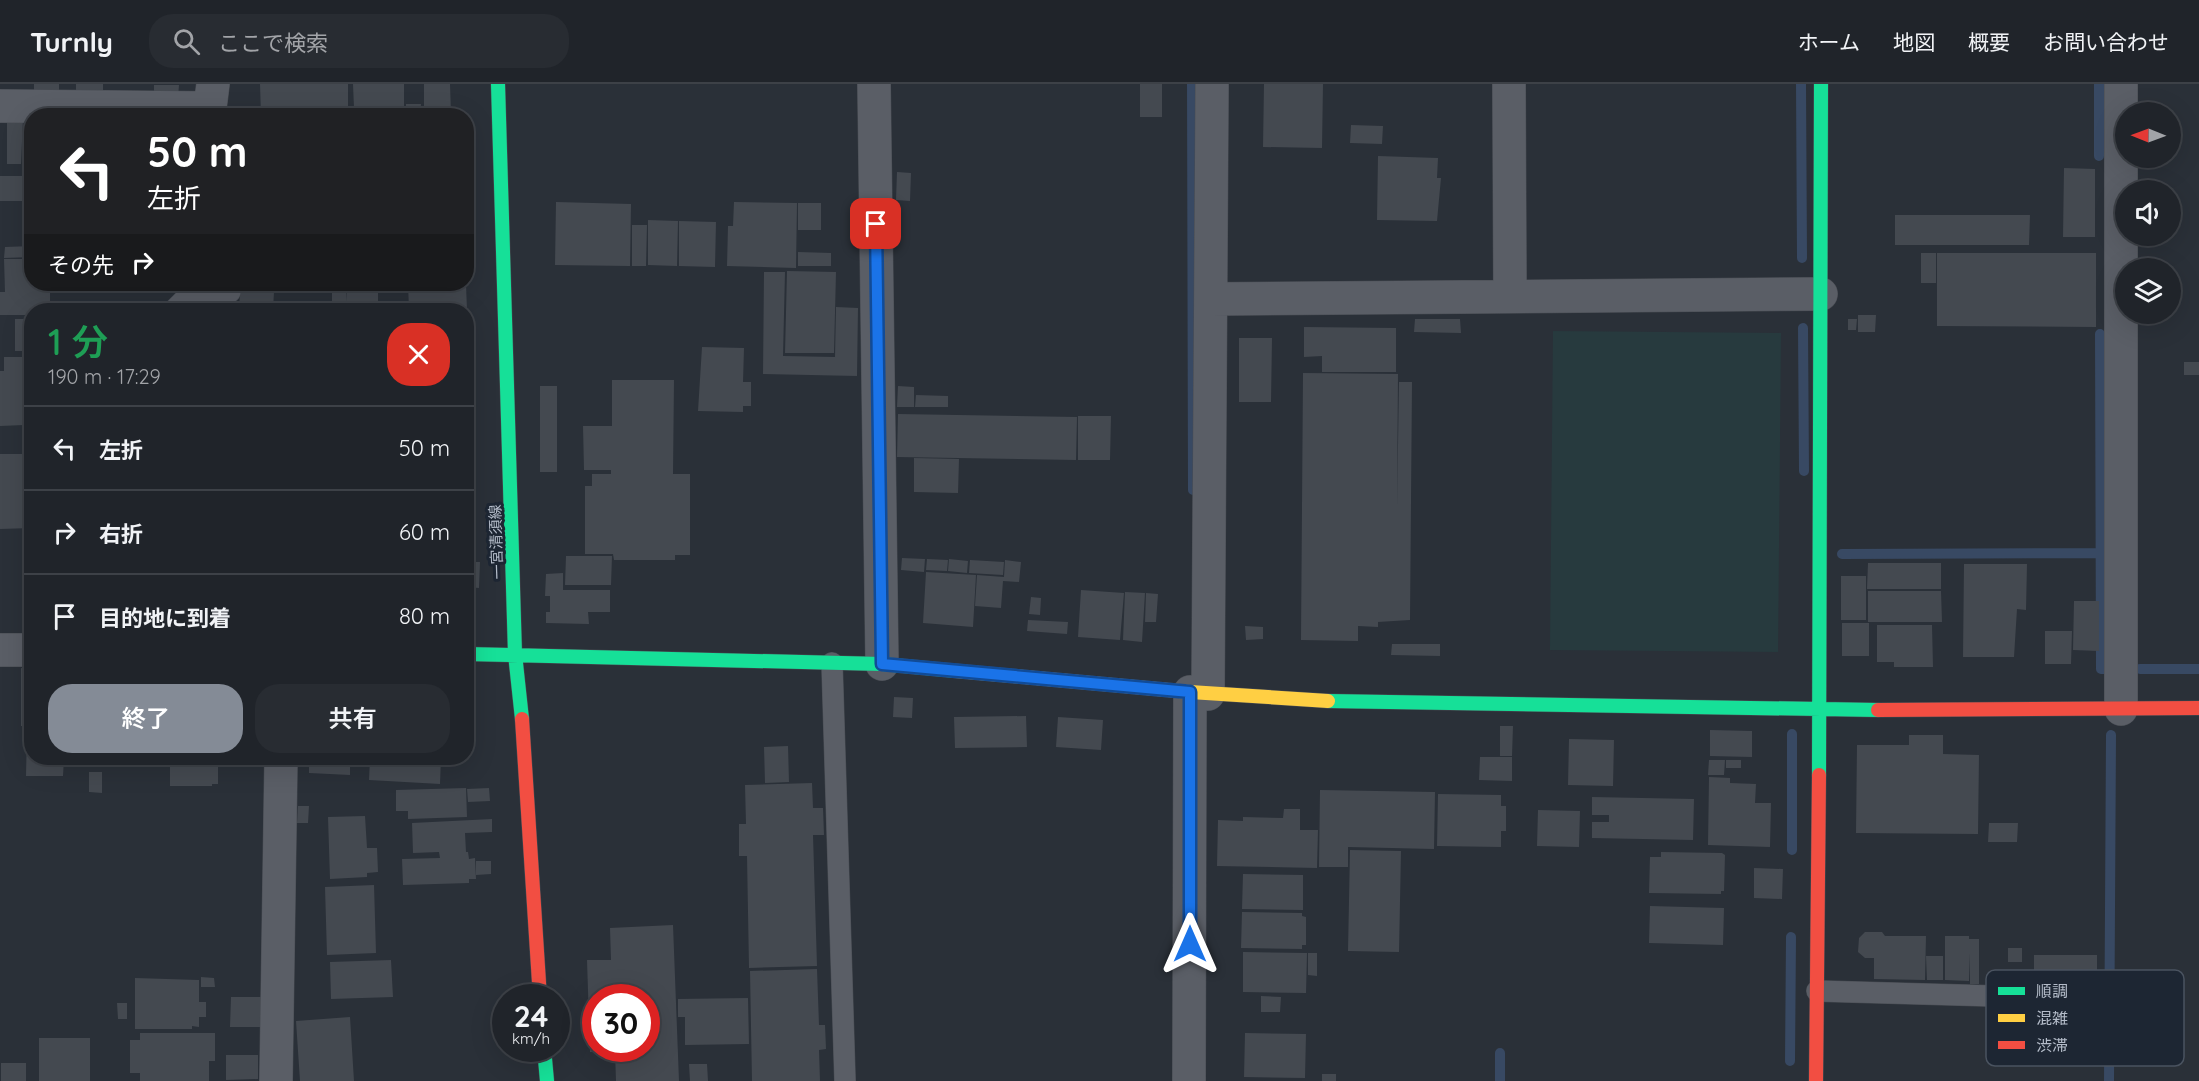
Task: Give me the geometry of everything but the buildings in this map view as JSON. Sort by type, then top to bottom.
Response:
[{"type":"street","points":[[0,106],[210,108],[213,84]]},
{"type":"street","name":"一宮清須線","points":[[498,84],[515,654],[525,753],[539,984]]},
{"type":"street","points":[[874,84],[882,664]]},
{"type":"street","points":[[1190,1081],[1211,299],[1212,84]]},
{"type":"street","points":[[1509,84],[1510,296]]},
{"type":"street","points":[[1816,1081],[1820,710],[1821,84]]},
{"type":"street","points":[[2121,84],[2121,709]]},
{"type":"street","points":[[1211,299],[1821,294]]},
{"type":"street","points":[[0,650],[24,650]]},
{"type":"street","points":[[474,654],[882,664],[1199,693],[1342,702],[1820,710],[2199,708]]},
{"type":"street","points":[[276,1081],[281,765]]},
{"type":"street","points":[[545,1062],[547,1081]]},
{"type":"lane","points":[[182,303],[230,292]]},
{"type":"lane","points":[[832,663],[845,1081]]},
{"type":"lane","points":[[1817,991],[1986,996]]},
{"type":"green space","points":[[1553,331],[1781,333],[1778,652],[1550,650]]},
{"type":"waterway","points":[[1192,84],[1193,490]]},
{"type":"waterway","points":[[1801,84],[1802,258]]},
{"type":"waterway","points":[[2099,84],[2099,156]]},
{"type":"waterway","points":[[1803,328],[1804,471]]},
{"type":"waterway","points":[[2100,334],[2101,669],[2112,669]]},
{"type":"waterway","points":[[1842,554],[2101,553]]},
{"type":"waterway","points":[[2140,669],[2199,669]]},
{"type":"waterway","points":[[1792,734],[1792,850]]},
{"type":"waterway","points":[[2110,970],[2111,735]]},
{"type":"waterway","points":[[1790,1061],[1791,937]]},
{"type":"waterway","points":[[1500,1053],[1500,1081]]},
{"type":"waterway","points":[[2109,1066],[2109,1081]]},
{"type":"traffic: fast","points":[[498,84],[515,654],[522,719]]},
{"type":"traffic: fast","points":[[1819,775],[1821,84]]},
{"type":"traffic: fast","points":[[474,654],[882,664],[957,671]]},
{"type":"traffic: fast","points":[[1328,701],[1878,710]]},
{"type":"traffic: fast","points":[[545,1062],[547,1081]]},
{"type":"traffic: slow","points":[[957,671],[1190,692],[1328,701]]},
{"type":"traffic: jam","points":[[1878,710],[2199,708]]},
{"type":"traffic: jam","points":[[522,719],[539,984]]},
{"type":"traffic: jam","points":[[1816,1081],[1819,775]]},
{"type":"route","points":[[876,224],[882,664],[1190,692],[1190,944]]}]
